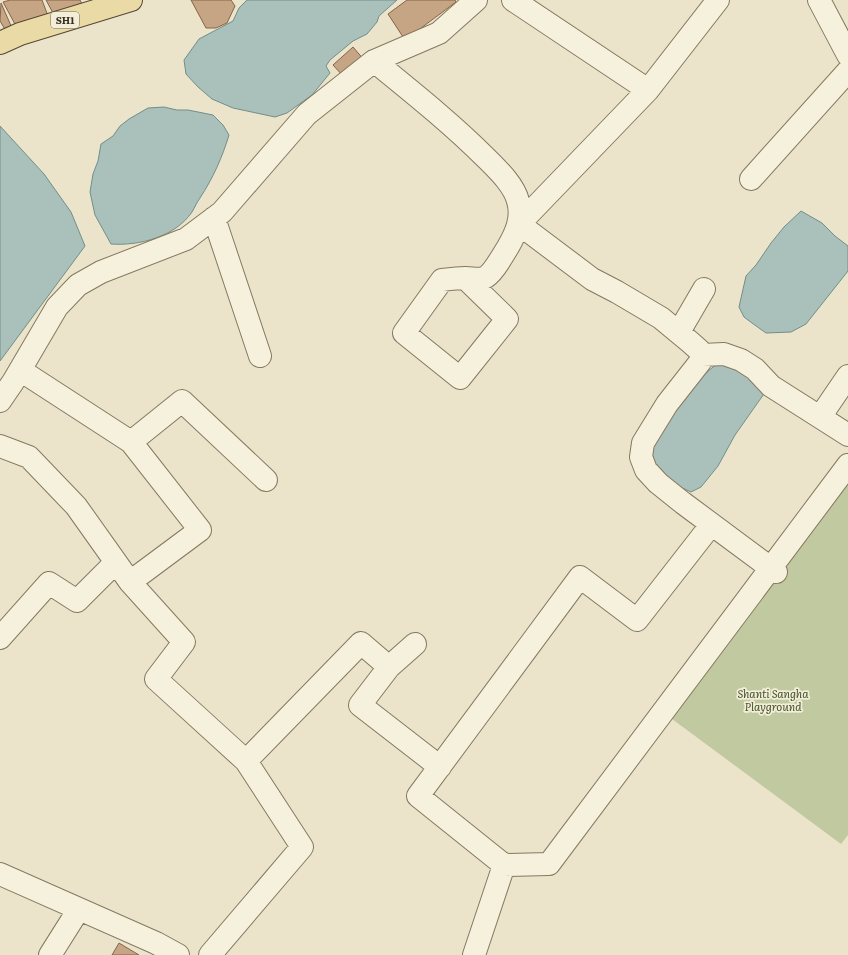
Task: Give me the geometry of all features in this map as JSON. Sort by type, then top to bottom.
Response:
[{"type":"main road","name":"SH1","points":[[0,43],[20,34],[131,0]]},
{"type":"street","points":[[513,0],[648,90]]},
{"type":"street","points":[[519,224],[648,90],[718,0]]},
{"type":"street","points":[[819,0],[848,55]]},
{"type":"street","points":[[0,401],[57,307],[78,285],[102,272],[186,239],[222,212],[307,114],[374,61],[439,33],[474,1]]},
{"type":"street","points":[[374,61],[467,138],[505,177],[518,200],[520,213],[519,224],[514,236],[492,272],[485,278],[465,278],[442,280],[404,333],[460,378],[507,319],[465,278]]},
{"type":"street","points":[[751,180],[848,71]]},
{"type":"street","points":[[214,218],[260,356]]},
{"type":"street","points":[[519,224],[592,279],[661,318],[699,350],[702,355],[700,362],[667,404],[643,443],[641,457],[646,470],[658,483],[711,525],[773,570]]},
{"type":"street","points":[[679,332],[704,289]]},
{"type":"street","points":[[702,355],[724,354],[741,360],[755,369],[771,386],[848,435]]},
{"type":"street","points":[[20,370],[131,442],[200,530],[130,582]]},
{"type":"street","points":[[820,417],[848,376]]},
{"type":"street","points":[[131,442],[182,401],[266,480]]},
{"type":"street","points":[[0,446],[29,457],[76,506],[115,563],[130,582],[184,642],[156,680],[246,761],[302,847],[210,955]]},
{"type":"street","points":[[711,525],[638,620],[580,577],[418,796],[504,865],[549,864],[773,570],[848,465]]},
{"type":"street","points":[[0,638],[49,583],[77,601],[115,563]]},
{"type":"street","points":[[246,761],[361,643],[389,667]]},
{"type":"street","points":[[415,644],[389,667],[360,705],[440,767]]},
{"type":"street","points":[[474,955],[504,865]]},
{"type":"street","points":[[0,874],[156,943],[178,955]]},
{"type":"street","points":[[50,955],[79,909]]},
{"type":"green space","name":"Shanti Sangha Playground","points":[[848,477],[848,835],[841,844],[668,716]]},
{"type":"water","points":[[247,0],[397,0],[379,16],[377,22],[367,34],[353,41],[330,60],[326,66],[330,73],[312,95],[287,113],[275,117],[233,108],[212,99],[186,74],[184,60],[199,39],[233,21],[239,8]]},
{"type":"water","points":[[164,107],[213,115],[223,125],[229,135],[217,168],[192,212],[185,221],[176,228],[166,234],[144,241],[111,244],[95,215],[90,192],[101,144],[113,136],[120,126],[129,119],[148,108]]},
{"type":"water","points":[[0,126],[44,174],[71,212],[85,246],[0,361]]},
{"type":"water","points":[[801,211],[822,223],[848,246],[848,271],[806,324],[791,332],[766,333],[744,317],[739,307],[746,276],[784,227]]},
{"type":"water","points":[[720,362],[736,367],[766,391],[735,435],[718,466],[701,487],[691,492],[676,485],[658,470],[650,449],[690,390],[700,379]]},
{"type":"building","points":[[10,0],[42,0],[48,16],[16,26],[3,2]]},
{"type":"building","points":[[46,0],[80,0],[82,4],[53,13]]},
{"type":"building","points":[[191,0],[231,0],[235,6],[227,23],[216,28],[206,28]]},
{"type":"building","points":[[407,0],[455,0],[456,2],[405,40],[388,14]]},
{"type":"building","points":[[1,3],[12,28],[6,31],[0,21]]},
{"type":"building","points":[[353,47],[365,61],[344,77],[333,65]]},
{"type":"building","points":[[119,943],[139,955],[112,955]]}]
